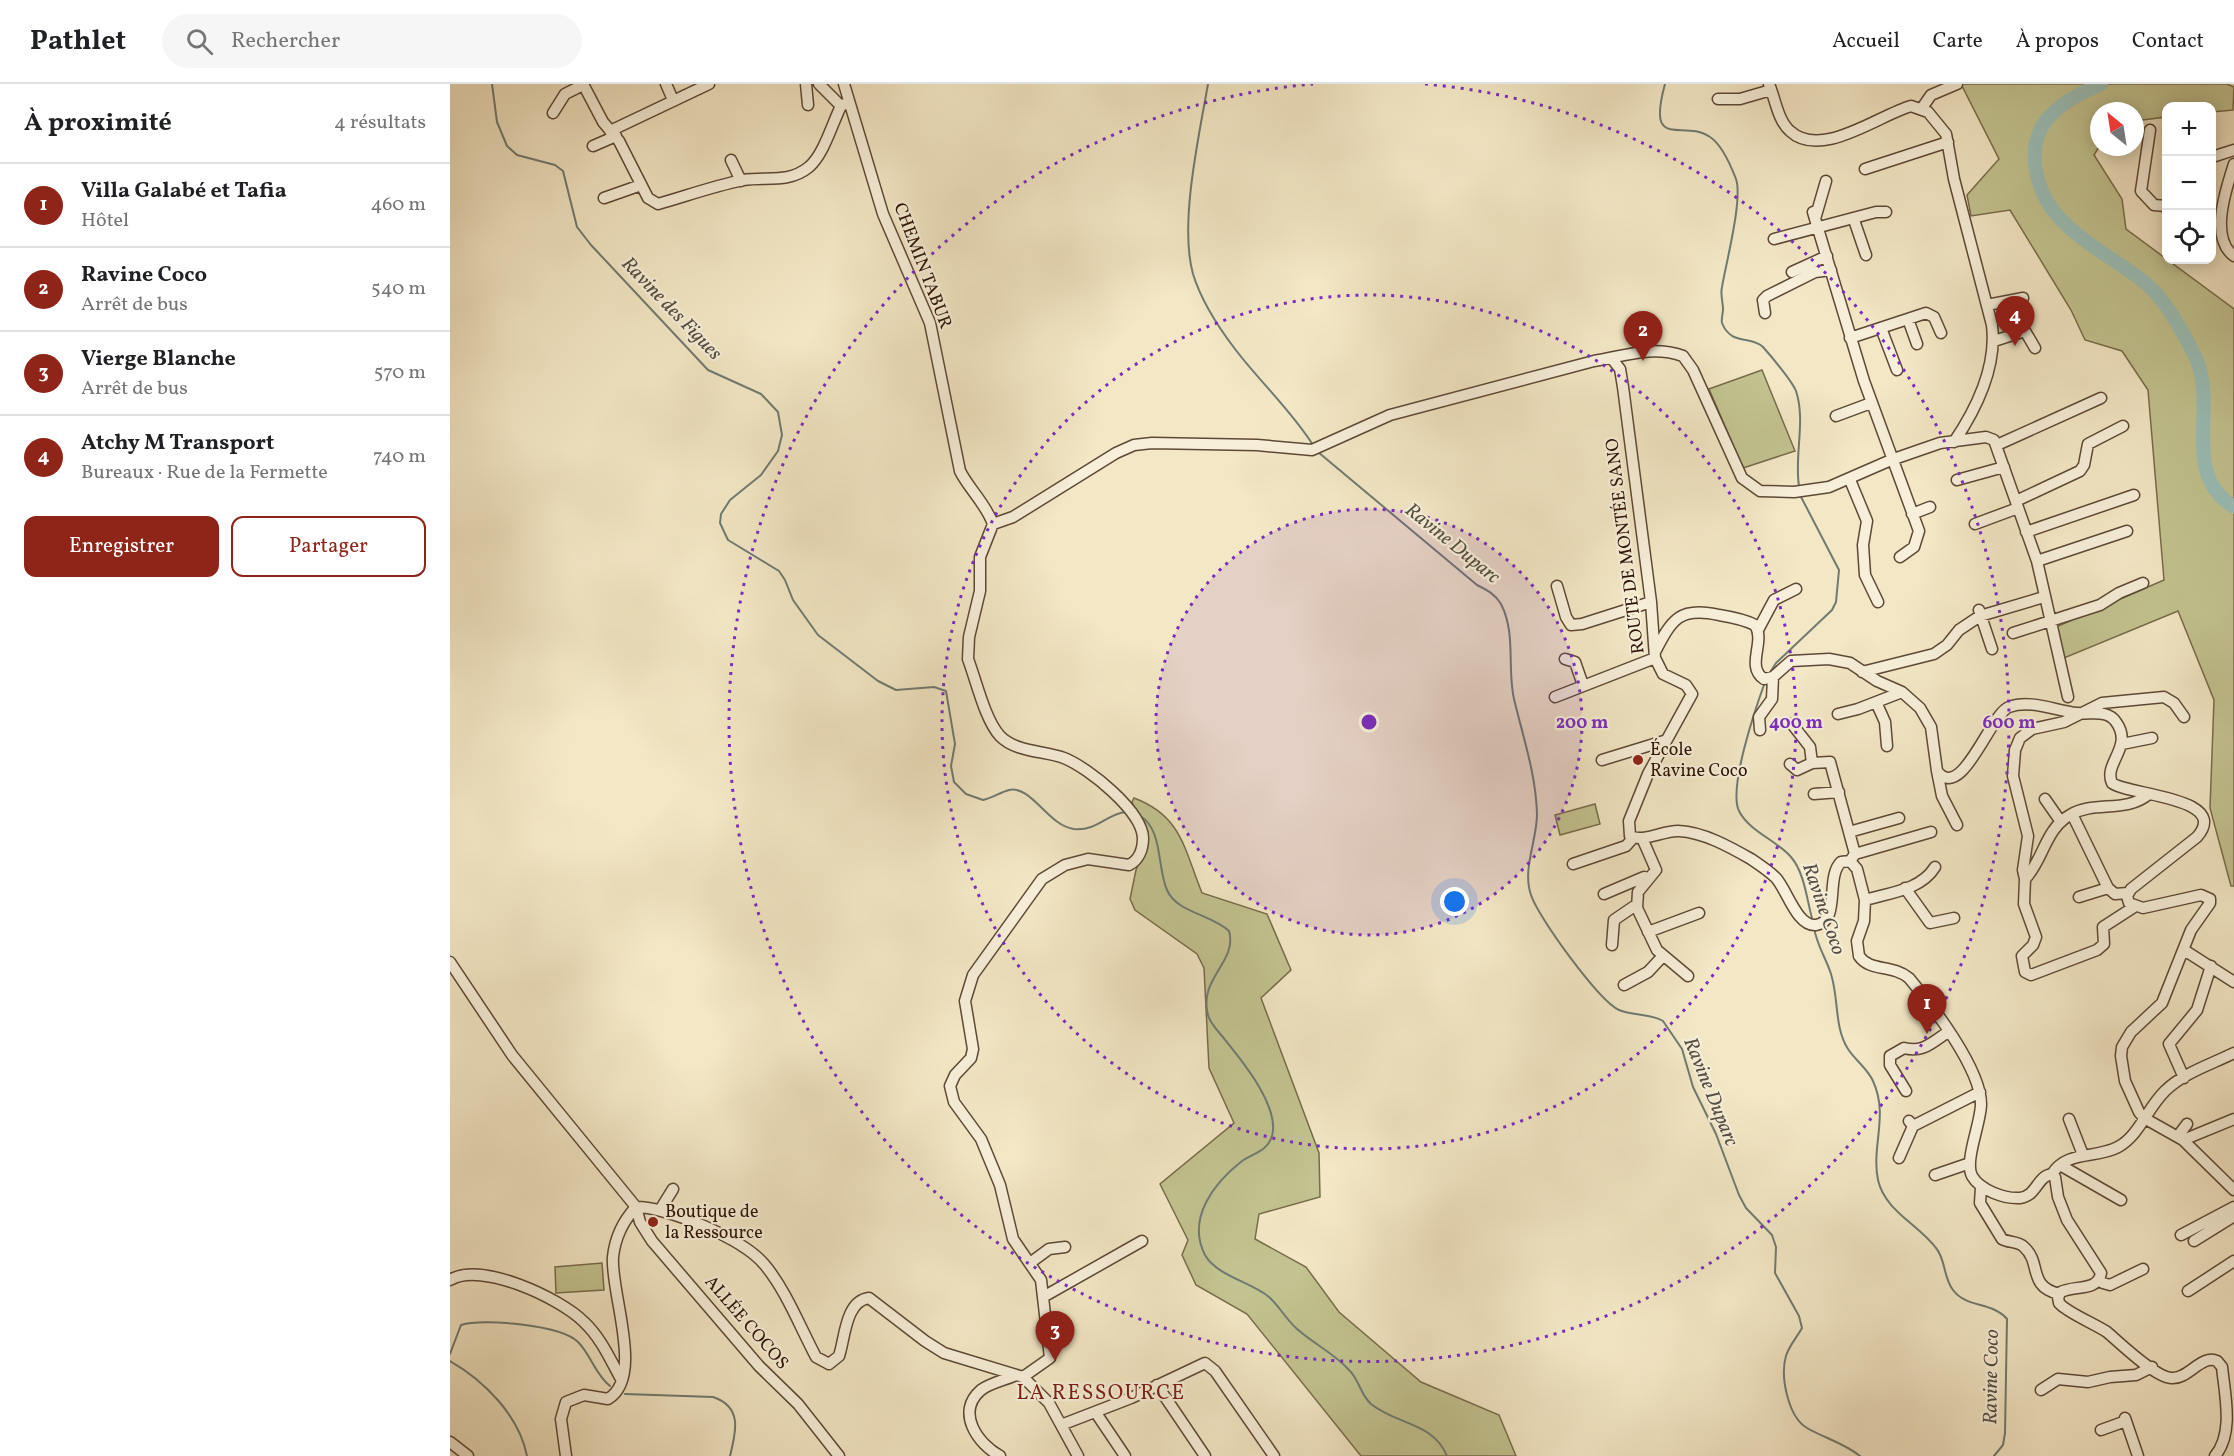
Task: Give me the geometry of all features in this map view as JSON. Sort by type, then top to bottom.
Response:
[{"type":"street","points":[[666,84],[673,100]]},
{"type":"street","points":[[593,146],[673,100],[710,84]]},
{"type":"street","points":[[806,84],[808,105]]},
{"type":"street","points":[[553,113],[565,94],[583,85],[648,198],[658,204],[760,177],[777,180],[810,166],[845,104],[830,88],[819,84]]},
{"type":"street","name":"CHEMIN TABUR","points":[[844,84],[845,104],[883,214],[930,323],[960,471],[966,484],[990,513],[993,524]]},
{"type":"street","points":[[1922,108],[1931,95],[1957,84]]},
{"type":"street","points":[[1718,99],[1740,99],[1770,87],[1782,120],[1790,131],[1821,141],[1835,138],[1906,107],[1922,108],[1940,123],[1948,142],[1954,179],[1987,305],[1994,341],[1976,405],[1954,442]]},
{"type":"street","points":[[2150,130],[2141,191],[2154,206],[2162,206]]},
{"type":"street","points":[[1864,169],[1948,142]]},
{"type":"street","points":[[2214,156],[2234,150]]},
{"type":"street","points":[[732,160],[741,181]]},
{"type":"street","points":[[2234,165],[2223,217],[2222,240],[2224,246],[2234,256]]},
{"type":"street","points":[[1826,182],[1815,220],[1871,403],[1919,531],[1918,540],[1910,551],[1900,557]]},
{"type":"street","points":[[604,198],[641,185]]},
{"type":"street","points":[[2223,217],[2234,210]]},
{"type":"street","points":[[1774,239],[1815,220],[1854,220],[1876,212],[1886,212]]},
{"type":"street","points":[[1854,220],[1866,255]]},
{"type":"street","points":[[1792,272],[1827,256]]},
{"type":"street","points":[[1766,313],[1762,300],[1767,296],[1815,273],[1831,270]]},
{"type":"street","points":[[1987,305],[2023,298]]},
{"type":"street","points":[[1850,338],[1931,314],[1941,333]]},
{"type":"street","points":[[1908,319],[1917,344]]},
{"type":"street","points":[[1881,328],[1897,370]]},
{"type":"street","points":[[1994,341],[2025,332],[2035,348]]},
{"type":"street","points":[[1000,1456],[978,1439],[972,1426],[970,1411],[975,1396],[982,1389],[1020,1376],[1050,1358],[1044,1329],[1041,1280],[1013,1239],[1000,1185],[981,1139],[958,1109],[950,1091],[951,1081],[971,1058],[973,1049],[965,1001],[968,987],[981,961],[1042,879],[1077,861],[1088,859],[1122,866],[1134,862],[1142,847],[1139,823],[1127,806],[1076,764],[1055,755],[1017,746],[999,734],[993,724],[968,659],[967,648],[977,609],[980,557],[993,524],[1014,517],[1116,453],[1134,445],[1204,443],[1312,450],[1390,415],[1594,360],[1612,359],[1646,349],[1660,349],[1683,356],[1693,370],[1742,478],[1760,491],[1800,491],[1829,487],[1850,480],[1891,460],[1940,443],[1993,438],[2037,561],[2068,697]]},
{"type":"street","name":"ROUTE DE MONTÉE SANO","points":[[1612,359],[1620,369],[1622,381],[1651,602],[1655,655],[1663,674],[1686,685],[1692,694],[1691,701],[1664,741],[1629,821],[1628,832],[1638,838]]},
{"type":"street","points":[[1997,445],[2101,398]]},
{"type":"street","points":[[1836,416],[1871,403]]},
{"type":"street","points":[[1975,524],[2017,505],[2080,471],[2084,465],[2088,444],[2123,426]]},
{"type":"street","points":[[1957,480],[2004,467]]},
{"type":"street","points":[[1850,480],[1867,521],[1863,545],[1865,576],[1878,602]]},
{"type":"street","points":[[2026,532],[2134,495]]},
{"type":"street","points":[[1912,514],[1930,507]]},
{"type":"street","points":[[2037,561],[2127,531]]},
{"type":"street","points":[[2013,633],[2050,623],[2100,605],[2119,593],[2143,583]]},
{"type":"street","points":[[1557,586],[1566,618],[1571,625],[1582,624],[1651,602]]},
{"type":"street","points":[[1758,630],[1774,600],[1796,589]]},
{"type":"street","points":[[1862,672],[1938,652],[1979,613],[2044,597]]},
{"type":"street","points":[[1555,696],[1655,655],[1674,621],[1688,612],[1700,611],[1744,620],[1755,625],[1758,630],[1760,640],[1755,663],[1760,676],[1764,679],[1773,677],[1784,664],[1795,661],[1837,659],[1902,692],[1920,708],[1931,727],[1942,796],[1957,825]]},
{"type":"street","points":[[1979,613],[1992,649]]},
{"type":"street","points":[[1565,659],[1575,662],[1583,686]]},
{"type":"street","points":[[1760,730],[1759,717],[1772,699],[1773,677]]},
{"type":"street","points":[[1838,714],[1902,692]]},
{"type":"street","points":[[2134,907],[2103,927],[2102,947],[2076,959],[2027,974],[2022,968],[2022,956],[2033,945],[2036,938],[2024,904],[2023,870],[2028,836],[2014,784],[2015,750],[2020,738],[2032,729],[2064,722],[2077,713],[2102,703],[2164,697],[2174,703],[2184,717]]},
{"type":"street","points":[[1876,702],[1884,722],[1887,746]]},
{"type":"street","points":[[1937,771],[1947,777],[1962,773],[1998,716],[2009,707],[2024,704],[2077,713],[2102,714],[2113,718],[2118,724],[2122,744],[2111,771],[2111,780],[2116,786],[2189,804],[2200,814],[2203,826],[2197,837],[2128,893],[2115,894],[2108,888],[2072,814]]},
{"type":"street","points":[[1792,724],[1806,739],[1812,763]]},
{"type":"street","points":[[2122,744],[2152,738]]},
{"type":"street","points":[[1602,760],[1664,741]]},
{"type":"street","points":[[1790,764],[1797,770],[1812,763],[1830,762],[1864,900],[1863,921],[1857,941],[1859,956],[1870,965],[1894,968],[1903,973],[1916,986],[1970,1064],[1980,1092],[1981,1115],[1970,1163],[1972,1176],[1981,1187],[2020,1198],[2035,1191],[2044,1177],[2052,1174],[2060,1165],[2083,1155],[2120,1146],[2130,1138],[2167,1089],[2234,1053]]},
{"type":"street","points":[[1814,794],[1839,792]]},
{"type":"street","points":[[2025,879],[2045,843],[2061,822],[2072,814],[2104,807],[2130,806],[2149,794]]},
{"type":"street","points":[[2045,800],[2061,822]]},
{"type":"street","points":[[1849,832],[1899,818]]},
{"type":"street","points":[[1573,864],[1626,846],[1638,838],[1681,831],[1721,844],[1741,854],[1776,878],[1802,919],[1812,925],[1824,922],[1831,909],[1834,870],[1841,862],[1931,832]]},
{"type":"street","points":[[1638,838],[1656,870],[1638,892],[1636,905],[1662,957],[1688,975]]},
{"type":"street","points":[[1864,900],[1923,881],[1935,867]]},
{"type":"street","points":[[1604,894],[1644,877],[1649,878]]},
{"type":"street","points":[[1905,888],[1930,923],[1954,918]]},
{"type":"street","points":[[2079,897],[2108,888]]},
{"type":"street","points":[[2128,893],[2127,900],[2134,907],[2143,908],[2185,897],[2206,896],[2210,903],[2194,922],[2162,1003],[2130,1032],[2122,1047],[2125,1081],[2134,1104],[2144,1118],[2180,1138],[2234,1190]]},
{"type":"street","points":[[1612,945],[1614,920],[1636,905]]},
{"type":"street","points":[[1648,932],[1699,913]]},
{"type":"street","points":[[2184,950],[2234,982]]},
{"type":"street","points":[[1624,985],[1648,972],[1662,957]]},
{"type":"street","name":"ALLÉE COCOS","points":[[450,962],[524,1070],[636,1207],[640,1222],[652,1241],[759,1366],[798,1404],[839,1456]]},
{"type":"street","points":[[2184,1078],[2169,1044],[2197,1010],[2211,966]]},
{"type":"street","points":[[1906,1091],[1890,1065],[1890,1056],[1904,1048],[1912,1051],[1920,1049],[1948,1032]]},
{"type":"street","points":[[1899,1158],[1911,1123],[1980,1092]]},
{"type":"street","points":[[2069,1119],[2083,1155]]},
{"type":"street","points":[[2180,1138],[2234,1119]]},
{"type":"street","points":[[2180,1138],[2187,1124]]},
{"type":"street","points":[[1935,1176],[1970,1163]]},
{"type":"street","points":[[2060,1165],[2121,1200]]},
{"type":"street","points":[[2052,1174],[2055,1177],[2058,1197],[2067,1220],[2099,1266],[2101,1282]]},
{"type":"street","points":[[1981,1187],[1980,1203],[2002,1239],[2023,1245],[2029,1254],[2040,1283],[2051,1292],[2059,1294]]},
{"type":"street","points":[[660,1210],[673,1189]]},
{"type":"street","points":[[566,1456],[561,1419],[566,1402],[584,1395],[608,1399],[615,1393],[621,1380],[626,1360],[613,1274],[613,1254],[621,1226],[636,1207],[660,1210],[723,1236],[761,1261],[816,1357],[822,1362],[835,1362],[839,1356],[853,1309],[861,1300],[869,1298],[944,1353],[1020,1376],[1042,1394],[1078,1456]]},
{"type":"street","points":[[2181,1235],[2234,1207]]},
{"type":"street","points":[[2194,1241],[2234,1216]]},
{"type":"street","points":[[1043,1297],[1142,1241]]},
{"type":"street","points":[[1030,1263],[1049,1250],[1065,1247]]},
{"type":"street","points":[[2188,1291],[2234,1261]]},
{"type":"street","points":[[2138,1269],[2110,1285],[2101,1282],[2090,1286],[2065,1289],[2059,1294],[2058,1300],[2062,1307],[2096,1324],[2160,1375],[2172,1378],[2186,1374],[2209,1359],[2219,1364],[2228,1425],[2226,1440],[2215,1456]]},
{"type":"street","points":[[450,1280],[472,1273],[494,1277],[536,1293],[571,1311],[594,1332],[621,1380]]},
{"type":"street","points":[[1061,1425],[1096,1413],[1199,1365],[1209,1364],[1274,1456]]},
{"type":"street","points":[[2041,1390],[2056,1380],[2088,1382],[2110,1377],[2136,1376],[2152,1367]]},
{"type":"street","points":[[1157,1385],[1205,1456]]},
{"type":"street","points":[[1096,1413],[1125,1456]]},
{"type":"street","points":[[2101,1430],[2125,1420],[2138,1456]]},
{"type":"street","points":[[450,1442],[468,1456]]},
{"type":"green space","points":[[1961,84],[2227,84],[2234,87],[2233,110],[2216,112],[2216,102],[2162,102],[2162,118],[2144,120],[2144,102],[2090,102],[2090,156],[2095,156],[2122,199],[2126,229],[2162,256],[2162,264],[2173,264],[2234,309],[2234,886],[2231,886],[2210,808],[2214,700],[2178,611],[2064,658],[2056,627],[2164,580],[2148,390],[2122,351],[2085,340],[2071,310],[2010,210],[1971,216],[1967,195],[1999,159]]},
{"type":"green space","points":[[1762,370],[1795,451],[1743,468],[1709,389]]},
{"type":"green space","points":[[1134,798],[1150,805],[1172,824],[1185,848],[1202,893],[1267,914],[1291,970],[1261,998],[1319,1153],[1320,1197],[1259,1214],[1255,1239],[1306,1267],[1339,1312],[1421,1382],[1499,1415],[1516,1456],[1361,1456],[1247,1314],[1196,1285],[1182,1255],[1188,1240],[1160,1184],[1234,1123],[1209,1068],[1204,968],[1197,954],[1135,910],[1130,899],[1136,870],[1147,842],[1132,802]]},
{"type":"green space","points":[[1595,804],[1600,824],[1560,835],[1555,815]]},
{"type":"green space","points":[[602,1263],[604,1290],[556,1293],[555,1267]]},
{"type":"waterway","name":"Ravine des Figues","points":[[492,84],[497,122],[507,146],[517,155],[555,165],[563,171],[577,227],[591,245],[708,370],[761,394],[778,412],[782,435],[778,451],[761,475],[730,500],[721,514],[720,523],[728,540],[779,571],[793,600],[818,635],[878,681],[896,690],[934,687],[946,691],[955,744],[951,766],[954,782],[966,794],[983,800],[1009,790],[1017,790],[1033,799],[1056,821],[1074,829],[1096,825],[1119,813],[1126,812]]},
{"type":"waterway","name":"Ravine Duparc","points":[[1208,84],[1189,206],[1189,254],[1193,274],[1206,304],[1229,341],[1313,445]]},
{"type":"waterway","name":"Ravine Coco","points":[[1665,84],[1660,105],[1660,119],[1664,126],[1671,129],[1700,132],[1710,137],[1722,150],[1736,179],[1738,188],[1736,216],[1721,290],[1722,323],[1726,330],[1736,338],[1753,341],[1763,347],[1796,391],[1800,414],[1799,486]]},
{"type":"waterway","points":[[2101,84],[2062,105],[2043,126],[2037,138],[2035,151],[2035,164],[2042,191],[2048,203],[2065,224],[2151,288],[2179,326],[2195,356],[2201,375],[2204,457],[2208,476],[2218,493],[2234,507]]},
{"type":"waterway","name":"Ravine Duparc","points":[[1318,452],[1477,585],[1493,595],[1501,604],[1509,628],[1512,691],[1529,758],[1536,800],[1536,824],[1528,875],[1531,895],[1557,939],[1598,991],[1619,1010],[1663,1021],[1682,1049],[1693,1087],[1716,1134],[1739,1195],[1746,1208],[1772,1235],[1776,1247],[1775,1273],[1799,1316],[1802,1328],[1789,1349],[1784,1364],[1785,1385],[1790,1406],[1800,1423],[1860,1456]]},
{"type":"waterway","name":"Ravine Coco","points":[[1769,674],[1776,663],[1832,610],[1836,602],[1839,570],[1800,495]]},
{"type":"waterway","name":"Ravine Coco","points":[[1765,682],[1744,747],[1737,785],[1739,811],[1749,824],[1785,851],[1796,864],[1803,879],[1813,922]]},
{"type":"waterway","name":"Ravine des Figues","points":[[1140,816],[1153,830],[1164,881],[1172,898],[1186,909],[1222,925],[1229,931],[1228,952],[1208,991],[1206,1002],[1208,1015],[1258,1086],[1271,1112],[1273,1124],[1272,1136],[1267,1146],[1242,1161],[1222,1179],[1206,1202],[1199,1228],[1200,1241],[1205,1255],[1210,1262],[1226,1274],[1269,1297],[1296,1328],[1337,1358],[1349,1370],[1371,1404],[1433,1436],[1447,1456]]},
{"type":"waterway","name":"Ravine Coco","points":[[1814,927],[1831,974],[1844,1040],[1848,1049],[1871,1077],[1878,1094],[1880,1119],[1876,1167],[1882,1191],[1895,1209],[1936,1248],[1950,1285],[1958,1296],[1994,1310],[2007,1319],[2005,1433],[2003,1445],[1994,1456]]},
{"type":"waterway","points":[[450,1354],[461,1325],[486,1322],[539,1327],[556,1331],[578,1342],[600,1376],[610,1386]]},
{"type":"waterway","points":[[450,1361],[476,1379],[499,1401],[517,1427],[527,1456]]},
{"type":"waterway","points":[[625,1394],[713,1397],[723,1401],[729,1407],[735,1421],[730,1456]]},
{"type":"place","name":"Atchy M Transport","points":[[2015,346]]},
{"type":"place","name":"Ravine Coco","points":[[1643,361]]},
{"type":"place","name":"École Ravine Coco","points":[[1638,760]]},
{"type":"place","name":"Villa Galabé et Tafia","points":[[1927,1034]]},
{"type":"place","name":"Boutique de la Ressource","points":[[653,1222]]},
{"type":"place","name":"Vierge Blanche","points":[[1055,1361]]},
{"type":"district","name":"LA RESSOURCE","points":[[1101,1393]]}]
